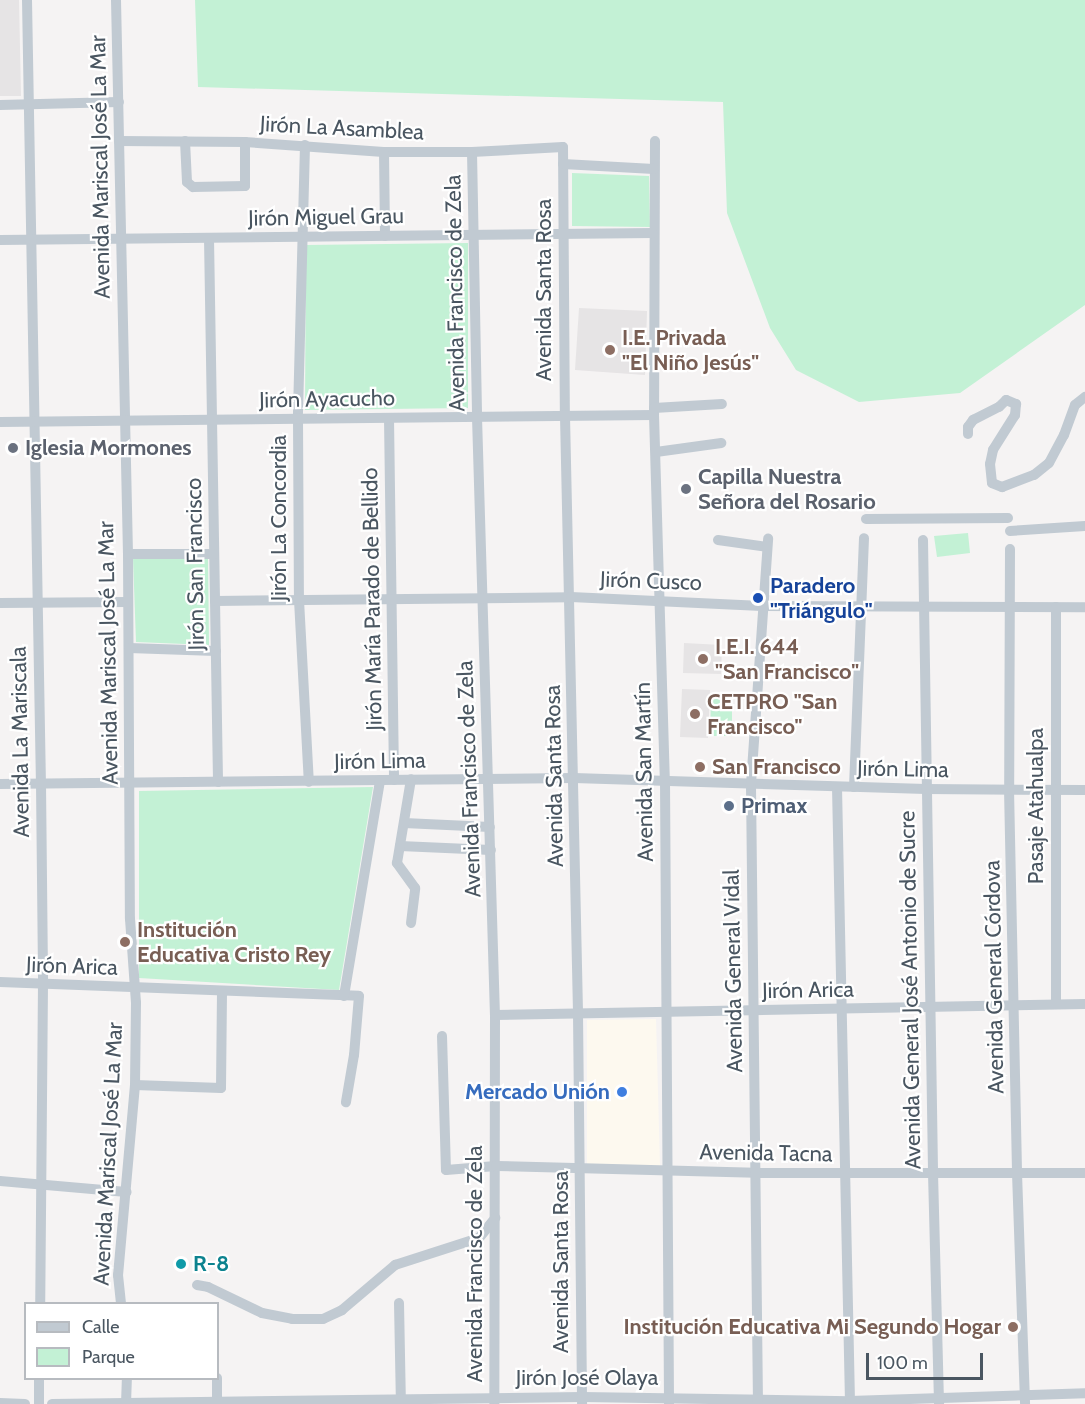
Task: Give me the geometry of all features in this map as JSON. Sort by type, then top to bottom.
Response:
[{"type":"street","name":"Avenida La Mariscala","points":[[27,0],[41,784],[43,984],[40,1302]]},
{"type":"street","name":"Avenida Mariscal José La Mar","points":[[116,0],[128,554],[133,987],[136,1003],[135,1085],[118,1275],[121,1302]]},
{"type":"street","points":[[0,105],[118,102]]},
{"type":"street","name":"Jirón La Asamblea","points":[[119,141],[245,142],[384,152],[472,152],[563,147]]},
{"type":"street","points":[[185,141],[187,182],[193,188],[245,186],[245,142]]},
{"type":"street","name":"Avenida San Martín","points":[[655,141],[654,411],[662,600],[665,781],[665,1171],[669,1401]]},
{"type":"street","name":"Jirón La Concordia","points":[[305,145],[298,419],[299,600],[309,782]]},
{"type":"street","name":"Avenida Santa Rosa","points":[[563,147],[565,416],[571,597],[582,1400]]},
{"type":"street","points":[[384,152],[385,236]]},
{"type":"street","name":"Avenida Francisco de Zela","points":[[472,152],[477,417],[495,1015],[494,1401]]},
{"type":"street","points":[[563,164],[654,169]]},
{"type":"street","name":"Jirón Miguel Grau","points":[[0,240],[653,233]]},
{"type":"street","name":"Jirón San Francisco","points":[[209,238],[218,782]]},
{"type":"street","points":[[968,434],[968,427],[973,420],[999,407],[1006,400],[1016,404],[1015,416],[993,450],[990,464],[992,483],[1002,487],[1034,474],[1049,463],[1064,435],[1075,405],[1085,397]]},
{"type":"street","name":"Jirón Ayacucho","points":[[0,422],[565,416],[722,404]]},
{"type":"street","name":"Jirón María Parado de Bellido","points":[[389,418],[394,780]]},
{"type":"street","points":[[656,452],[721,443]]},
{"type":"street","points":[[866,519],[1008,518]]},
{"type":"street","points":[[1010,531],[1085,526]]},
{"type":"street","points":[[854,787],[859,606],[864,538]]},
{"type":"street","name":"Avenida General Vidal","points":[[718,540],[768,543],[751,784],[758,1402]]},
{"type":"street","name":"Avenida General José Antonio de Sucre","points":[[923,540],[939,1401]]},
{"type":"street","name":"Avenida General Córdova","points":[[1010,549],[1009,789],[1024,1399]]},
{"type":"street","points":[[128,554],[214,554]]},
{"type":"street","name":"Jirón Cusco","points":[[215,601],[571,597],[762,606],[1085,607]]},
{"type":"street","points":[[0,603],[128,602]]},
{"type":"street","name":"Pasaje Atahualpa","points":[[1056,607],[1054,789],[1056,1004]]},
{"type":"street","points":[[129,648],[216,651]]},
{"type":"street","name":"Jirón Lima","points":[[0,784],[574,778],[837,787],[1085,790]]},
{"type":"street","points":[[411,779],[398,866],[415,888],[411,923]]},
{"type":"street","points":[[344,996],[380,780]]},
{"type":"street","points":[[837,787],[843,1173],[850,1403]]},
{"type":"street","points":[[404,823],[490,827]]},
{"type":"street","points":[[400,846],[491,850]]},
{"type":"street","name":"Jirón Arica","points":[[0,982],[359,996],[354,1055],[346,1102]]},
{"type":"street","points":[[135,1085],[221,1088],[222,991]]},
{"type":"street","name":"Jirón Arica","points":[[495,1015],[1085,1004]]},
{"type":"street","name":"Avenida Tacna","points":[[442,1036],[446,1170],[496,1166],[754,1173],[1085,1173]]},
{"type":"street","points":[[0,1181],[127,1192]]},
{"type":"street","points":[[197,1285],[208,1287],[262,1313],[292,1319],[322,1319],[342,1310],[394,1265],[479,1238],[495,1217]]},
{"type":"street","points":[[399,1303],[401,1401]]},
{"type":"street","points":[[39,1380],[39,1404]]},
{"type":"street","points":[[126,1380],[126,1403]]},
{"type":"street","points":[[217,1380],[217,1402]]},
{"type":"street","name":"Jirón José Olaya","points":[[52,1404],[582,1400],[850,1403],[1024,1399],[1085,1393]]},
{"type":"street","points":[[0,1404],[25,1404]]},
{"type":"shaded area","points":[[0,0],[19,0],[21,96],[0,96]]},
{"type":"shaded area","name":"I.E. Privada \"El Niño Jesús\"","points":[[579,308],[647,311],[645,375],[575,370]]},
{"type":"shaded area","name":"I.E.I. 644 \"San Francisco\"","points":[[684,643],[722,645],[721,674],[683,673]]},
{"type":"shaded area","name":"CETPRO \"San Francisco\"","points":[[682,689],[710,690],[708,738],[680,737]]},
{"type":"shaded area","name":"Mercado Unión","points":[[656,1019],[660,1166],[587,1165],[587,1020]]},
{"type":"green space","points":[[195,0],[1085,0],[1085,305],[960,393],[859,402],[796,370],[770,328],[727,213],[723,102],[198,87]]},
{"type":"green space","points":[[572,173],[649,176],[650,227],[572,226]]},
{"type":"green space","points":[[468,243],[468,408],[305,410],[306,245]]},
{"type":"green space","points":[[968,533],[970,553],[937,557],[934,536]]},
{"type":"green space","points":[[133,558],[208,559],[209,645],[136,642]]},
{"type":"green space","points":[[711,699],[732,699],[732,736],[710,736]]},
{"type":"green space","points":[[373,787],[339,990],[139,978],[139,791]]},
{"type":"place","name":"I.E. Privada \"El Niño Jesús\"","points":[[610,350]]},
{"type":"place","name":"Iglesia Mormones","points":[[13,448]]},
{"type":"place","name":"Capilla Nuestra Señora del Rosario","points":[[686,489]]},
{"type":"place","name":"Paradero \"Triángulo\"","points":[[758,598]]},
{"type":"place","name":"I.E.I. 644 \"San Francisco\"","points":[[703,659]]},
{"type":"place","name":"CETPRO \"San Francisco\"","points":[[695,714]]},
{"type":"place","name":"San Francisco","points":[[700,767]]},
{"type":"place","name":"Primax","points":[[729,806]]},
{"type":"place","name":"Institución Educativa Cristo Rey","points":[[125,942]]},
{"type":"place","name":"Mercado Unión","points":[[622,1092]]},
{"type":"place","name":"R-8","points":[[181,1264]]},
{"type":"place","name":"Institución Educativa Mi Segundo Hogar","points":[[1013,1327]]}]
